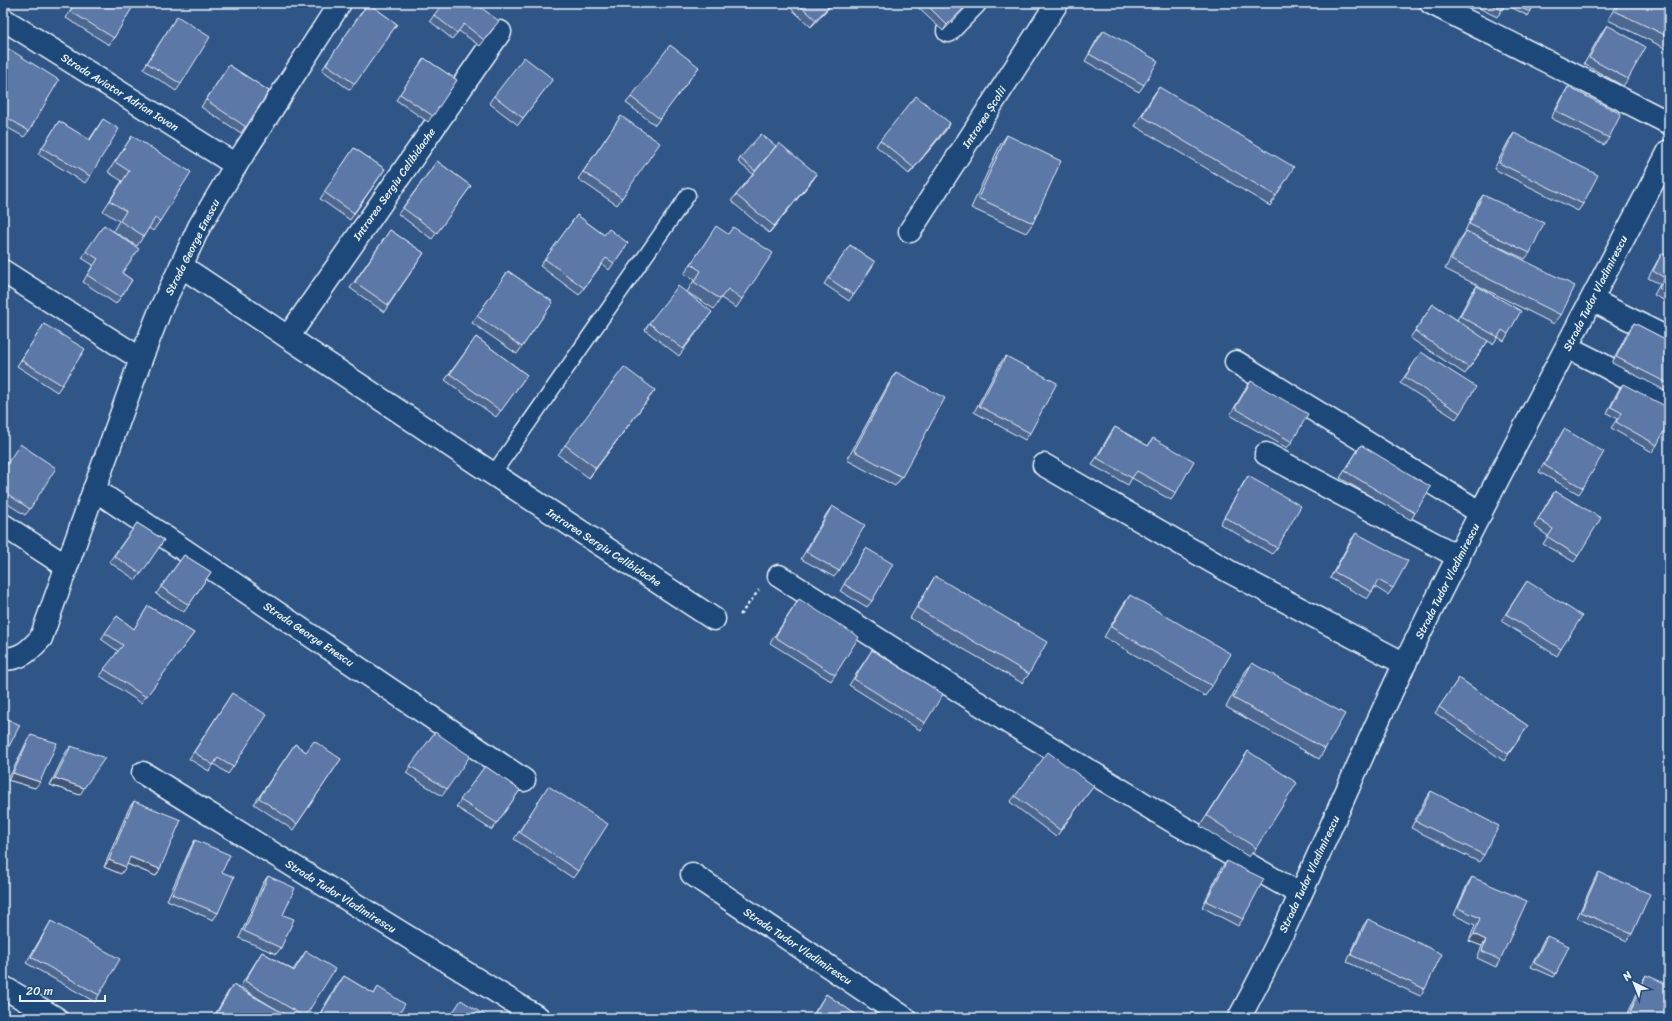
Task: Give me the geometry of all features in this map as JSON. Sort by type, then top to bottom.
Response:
[{"type":"street","name":"Strada George Enescu","points":[[3,659],[14,659],[29,651],[40,638],[141,359],[161,308],[199,227],[236,165],[340,3]]},
{"type":"street","points":[[948,31],[975,3]]},
{"type":"street","name":"Intrarea Școlii","points":[[910,231],[1058,3]]},
{"type":"street","points":[[1431,3],[1669,123]]},
{"type":"street","name":"Strada Aviator Adrian Iovan","points":[[3,19],[236,165]]},
{"type":"street","name":"Intrarea Sergiu Celibidache","points":[[288,337],[500,32]]},
{"type":"street","name":"Strada Tudor Vladimirescu","points":[[1239,1018],[1260,979],[1300,894],[1405,664],[1481,513],[1669,151]]},
{"type":"street","name":"Intrarea Sergiu Celibidache","points":[[181,266],[714,619]]},
{"type":"street","points":[[3,271],[141,359]]},
{"type":"street","points":[[1592,300],[1669,339]]},
{"type":"street","points":[[1567,347],[1669,402]]},
{"type":"street","points":[[1236,362],[1481,513]]},
{"type":"street","points":[[1266,454],[1459,556]]},
{"type":"street","points":[[1044,465],[1230,572],[1405,664]]},
{"type":"street","name":"Strada George Enescu","points":[[94,489],[524,780]]},
{"type":"street","points":[[3,525],[66,566]]},
{"type":"street","points":[[779,576],[1008,722],[1179,825],[1300,894]]},
{"type":"street","name":"Strada Tudor Vladimirescu","points":[[143,773],[539,1018]]},
{"type":"street","name":"Strada Tudor Vladimirescu","points":[[692,874],[905,1018]]},
{"type":"street","points":[[3,987],[56,1018]]},
{"type":"lane","points":[[493,474],[688,195]]},
{"type":"path","points":[[714,619],[729,621],[742,613],[769,577],[779,576]]},
{"type":"building","points":[[76,3],[135,3],[114,38],[70,11]]},
{"type":"building","points":[[368,3],[397,24],[355,84],[326,64]]},
{"type":"building","points":[[443,3],[475,3],[499,21],[484,40],[464,24],[457,33],[434,15]]},
{"type":"building","points":[[797,3],[832,3],[816,20]]},
{"type":"building","points":[[925,3],[969,3],[947,25]]},
{"type":"building","points":[[1487,3],[1506,3],[1502,10]]},
{"type":"building","points":[[1511,3],[1535,3],[1530,12]]},
{"type":"building","points":[[1619,3],[1669,3],[1669,37],[1615,11]]},
{"type":"building","points":[[177,16],[210,37],[181,84],[147,63]]},
{"type":"building","points":[[1607,25],[1646,47],[1628,79],[1589,58]]},
{"type":"building","points":[[1104,30],[1158,61],[1144,85],[1089,54]]},
{"type":"building","points":[[670,45],[699,67],[660,119],[631,97]]},
{"type":"building","points":[[9,49],[59,80],[29,131],[3,115],[3,59]]},
{"type":"building","points":[[524,57],[553,79],[523,118],[494,96]]},
{"type":"building","points":[[424,58],[457,80],[433,116],[400,94]]},
{"type":"building","points":[[229,65],[269,91],[246,127],[206,100]]},
{"type":"building","points":[[1159,87],[1294,167],[1276,196],[1142,116]]},
{"type":"building","points":[[1568,87],[1621,114],[1609,138],[1556,111]]},
{"type":"building","points":[[916,96],[950,123],[914,168],[880,140]]},
{"type":"building","points":[[621,116],[660,143],[622,198],[583,172]]},
{"type":"building","points":[[103,119],[119,129],[90,176],[42,148],[59,121],[90,140]]},
{"type":"building","points":[[1514,133],[1598,175],[1583,204],[1499,163]]},
{"type":"building","points":[[761,134],[776,146],[755,171],[740,158]]},
{"type":"building","points":[[1007,135],[1061,161],[1033,223],[978,198]]},
{"type":"building","points":[[132,136],[191,172],[160,221],[155,218],[144,236],[120,221],[126,211],[110,201],[129,171],[115,162]]},
{"type":"building","points":[[779,143],[817,174],[774,226],[736,195]]},
{"type":"building","points":[[354,148],[385,169],[354,213],[324,192]]},
{"type":"building","points":[[437,161],[471,186],[437,233],[403,208]]},
{"type":"building","points":[[1483,195],[1544,223],[1530,253],[1469,224]]},
{"type":"building","points":[[577,215],[604,235],[609,229],[628,243],[614,263],[606,258],[584,288],[545,259]]},
{"type":"building","points":[[104,225],[139,249],[122,273],[132,280],[121,297],[87,275],[98,259],[86,251]]},
{"type":"building","points":[[716,226],[728,234],[733,227],[773,253],[742,299],[728,289],[720,299],[694,282],[701,271],[691,264]]},
{"type":"building","points":[[390,230],[424,253],[388,305],[355,282]]},
{"type":"building","points":[[1466,231],[1575,286],[1561,315],[1451,260]]},
{"type":"building","points":[[850,245],[875,262],[854,295],[828,278]]},
{"type":"building","points":[[1662,253],[1669,256],[1669,294],[1659,288],[1665,278],[1653,271]]},
{"type":"building","points":[[508,271],[553,302],[522,347],[477,316]]},
{"type":"building","points":[[678,286],[712,312],[683,349],[649,323]]},
{"type":"building","points":[[1477,286],[1521,311],[1508,334],[1502,330],[1498,337],[1460,316]]},
{"type":"building","points":[[1433,304],[1488,341],[1469,368],[1415,331]]},
{"type":"building","points":[[1634,323],[1669,341],[1669,384],[1616,357]]},
{"type":"building","points":[[44,324],[85,349],[62,385],[21,360]]},
{"type":"building","points":[[476,337],[527,375],[501,411],[450,374]]},
{"type":"building","points":[[1421,352],[1476,387],[1460,413],[1405,377]]},
{"type":"building","points":[[1006,356],[1057,383],[1030,433],[979,406]]},
{"type":"building","points":[[624,367],[655,390],[596,468],[565,445]]},
{"type":"building","points":[[896,372],[945,398],[902,477],[854,451]]},
{"type":"building","points":[[1251,381],[1308,414],[1292,442],[1235,408]]},
{"type":"building","points":[[1623,384],[1669,408],[1669,421],[1657,445],[1616,422],[1622,413],[1611,407]]},
{"type":"building","points":[[1115,427],[1148,446],[1153,438],[1194,461],[1176,493],[1137,471],[1132,478],[1097,458]]},
{"type":"building","points":[[1564,429],[1604,452],[1583,488],[1544,465]]},
{"type":"building","points":[[20,444],[56,468],[30,509],[3,491],[3,470]]},
{"type":"building","points":[[1361,445],[1431,487],[1415,513],[1345,471]]},
{"type":"building","points":[[1248,476],[1301,506],[1277,548],[1224,517]]},
{"type":"building","points":[[1555,491],[1601,518],[1578,556],[1548,537],[1553,529],[1538,519]]},
{"type":"building","points":[[832,506],[865,525],[839,571],[806,552]]},
{"type":"building","points":[[137,523],[164,540],[141,574],[114,556]]},
{"type":"building","points":[[1356,533],[1408,561],[1393,588],[1378,580],[1372,592],[1334,572]]},
{"type":"building","points":[[866,548],[893,564],[872,601],[844,584]]},
{"type":"building","points":[[184,555],[211,572],[189,605],[161,587]]},
{"type":"building","points":[[935,576],[1047,642],[1029,674],[917,608]]},
{"type":"building","points":[[1527,581],[1582,616],[1561,649],[1506,614]]},
{"type":"building","points":[[1130,595],[1231,654],[1212,686],[1111,627]]},
{"type":"building","points":[[799,599],[859,637],[835,675],[775,637]]},
{"type":"building","points":[[148,606],[194,633],[146,697],[104,669],[123,645],[105,633],[117,616],[134,629]]},
{"type":"building","points":[[872,650],[943,694],[925,723],[854,679]]},
{"type":"building","points":[[1252,663],[1345,714],[1325,749],[1233,698]]},
{"type":"building","points":[[1459,678],[1528,726],[1508,754],[1439,707]]},
{"type":"building","points":[[232,693],[267,715],[233,767],[218,758],[213,765],[194,752]]},
{"type":"building","points":[[3,717],[20,725],[3,758]]},
{"type":"building","points":[[435,732],[470,756],[447,789],[410,766]]},
{"type":"building","points":[[31,735],[57,743],[40,782],[13,773]]},
{"type":"building","points":[[314,741],[341,759],[297,824],[259,798],[295,744],[306,752]]},
{"type":"building","points":[[71,746],[105,758],[84,788],[55,778]]},
{"type":"building","points":[[1248,751],[1297,783],[1256,848],[1207,816]]},
{"type":"building","points":[[1048,752],[1094,786],[1060,830],[1015,796]]},
{"type":"building","points":[[485,766],[520,790],[497,823],[460,800]]},
{"type":"building","points":[[548,786],[608,824],[578,871],[519,832]]},
{"type":"building","points":[[1431,791],[1499,826],[1484,855],[1416,821]]},
{"type":"building","points":[[134,801],[181,820],[160,869],[130,857],[126,867],[109,860]]},
{"type":"building","points":[[195,840],[230,855],[222,872],[234,877],[218,913],[172,894]]},
{"type":"building","points":[[1227,861],[1264,879],[1243,919],[1206,901]]},
{"type":"building","points":[[1599,872],[1650,894],[1632,934],[1581,912]]},
{"type":"building","points":[[268,876],[295,888],[283,915],[294,919],[281,948],[244,931]]},
{"type":"building","points":[[1472,877],[1527,901],[1500,960],[1482,951],[1486,940],[1474,934],[1480,918],[1458,908]]},
{"type":"building","points":[[1368,919],[1442,954],[1425,989],[1351,955]]},
{"type":"building","points":[[51,921],[120,959],[99,995],[31,957]]},
{"type":"building","points":[[1547,936],[1569,946],[1556,974],[1534,963]]},
{"type":"building","points":[[306,951],[335,969],[305,1017],[245,981],[262,952],[294,971]]},
{"type":"building","points":[[1646,975],[1669,985],[1669,1018],[1628,1018]]},
{"type":"building","points":[[344,976],[374,994],[378,987],[405,1004],[397,1018],[318,1018]]},
{"type":"building","points":[[233,985],[292,1018],[214,1018]]},
{"type":"building","points":[[826,994],[861,1018],[812,1018]]},
{"type":"building","points":[[461,1000],[489,1018],[449,1018]]}]
